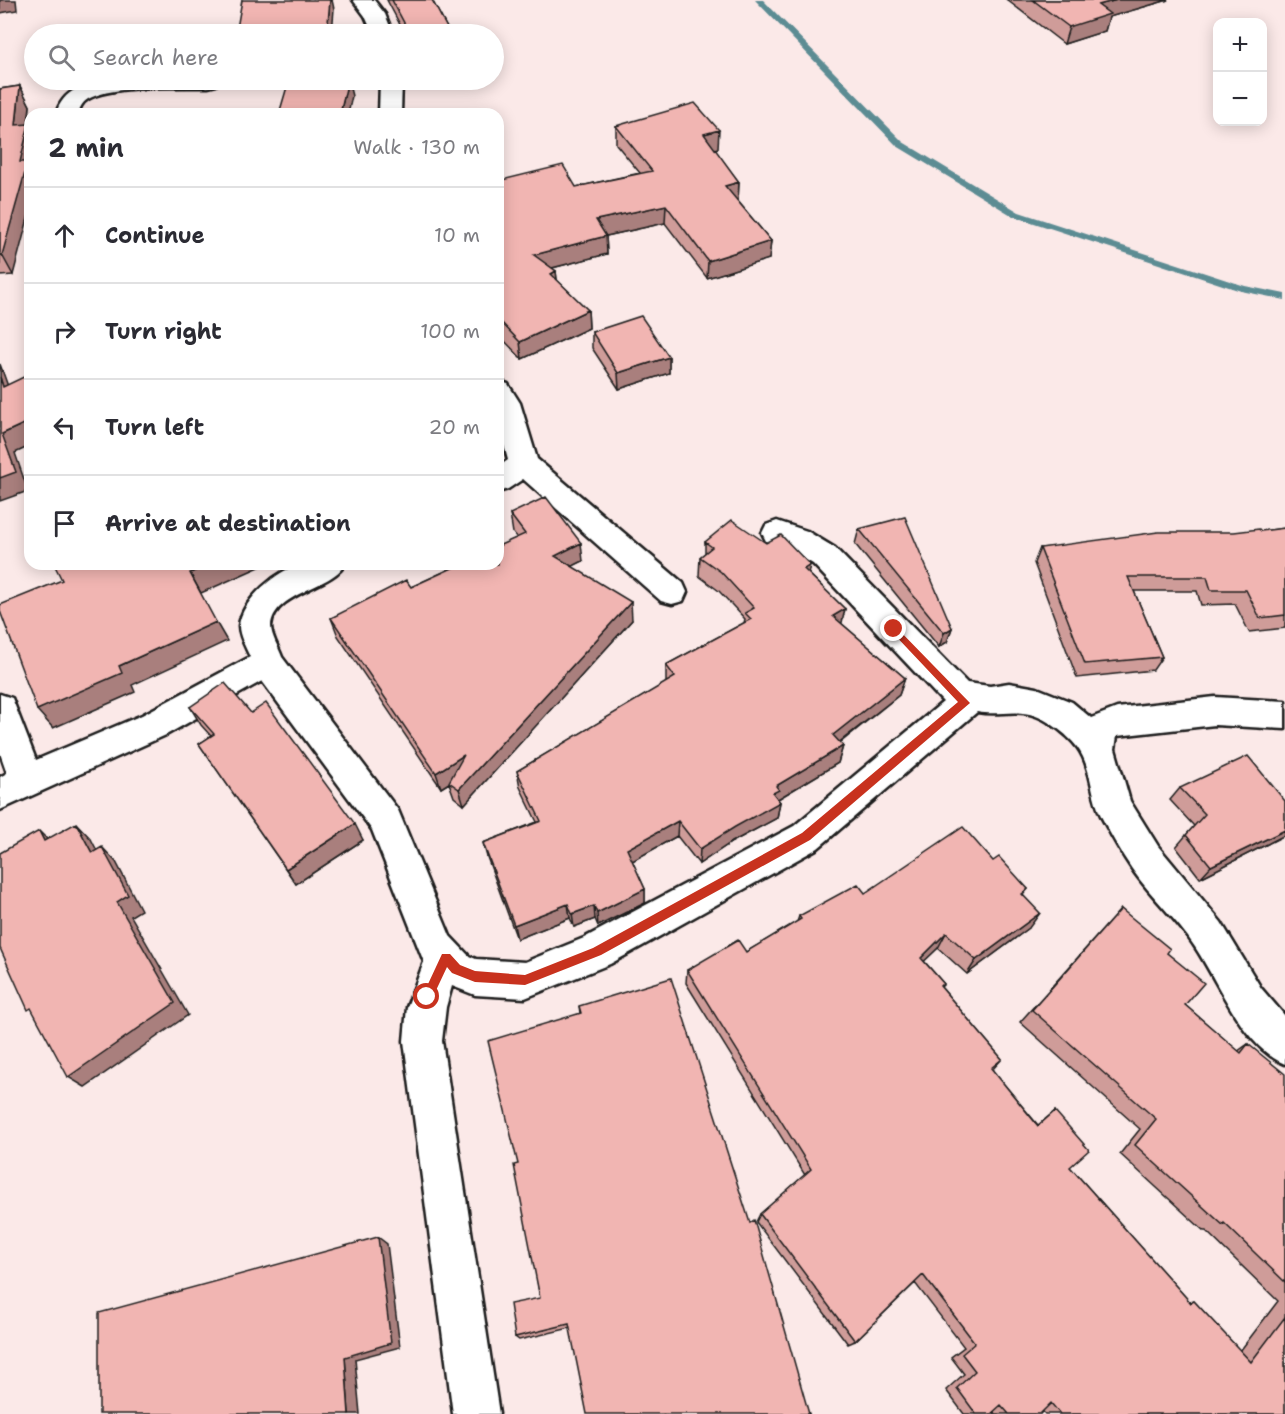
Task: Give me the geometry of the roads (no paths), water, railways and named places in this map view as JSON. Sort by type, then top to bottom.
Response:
[{"type":"street","points":[[363,0],[375,14],[379,24]]},
{"type":"street","points":[[65,104],[91,90]]},
{"type":"street","points":[[390,108],[391,90]]},
{"type":"street","points":[[504,400],[524,464],[672,592]]},
{"type":"street","points":[[504,477],[524,464]]},
{"type":"street","points":[[777,534],[796,539],[824,556],[965,703]]},
{"type":"street","points":[[319,570],[279,591],[258,612],[254,627],[271,669],[386,821],[436,948],[456,969],[475,977],[525,980],[597,951],[806,837],[965,703],[967,698],[989,700],[1007,697],[1038,703],[1061,712],[1078,724],[1098,749]]},
{"type":"street","points":[[0,708],[14,787],[154,725],[259,667],[271,669]]},
{"type":"street","points":[[1285,715],[1215,711],[1117,722],[1104,726],[1099,736],[1098,749],[1114,806],[1145,858],[1208,934],[1247,1001],[1285,1045]]},
{"type":"street","points":[[446,958],[427,997],[423,1015],[423,1041],[476,1414]]},
{"type":"waterway","points":[[759,0],[900,144],[1016,214],[1244,289],[1285,297]]}]
